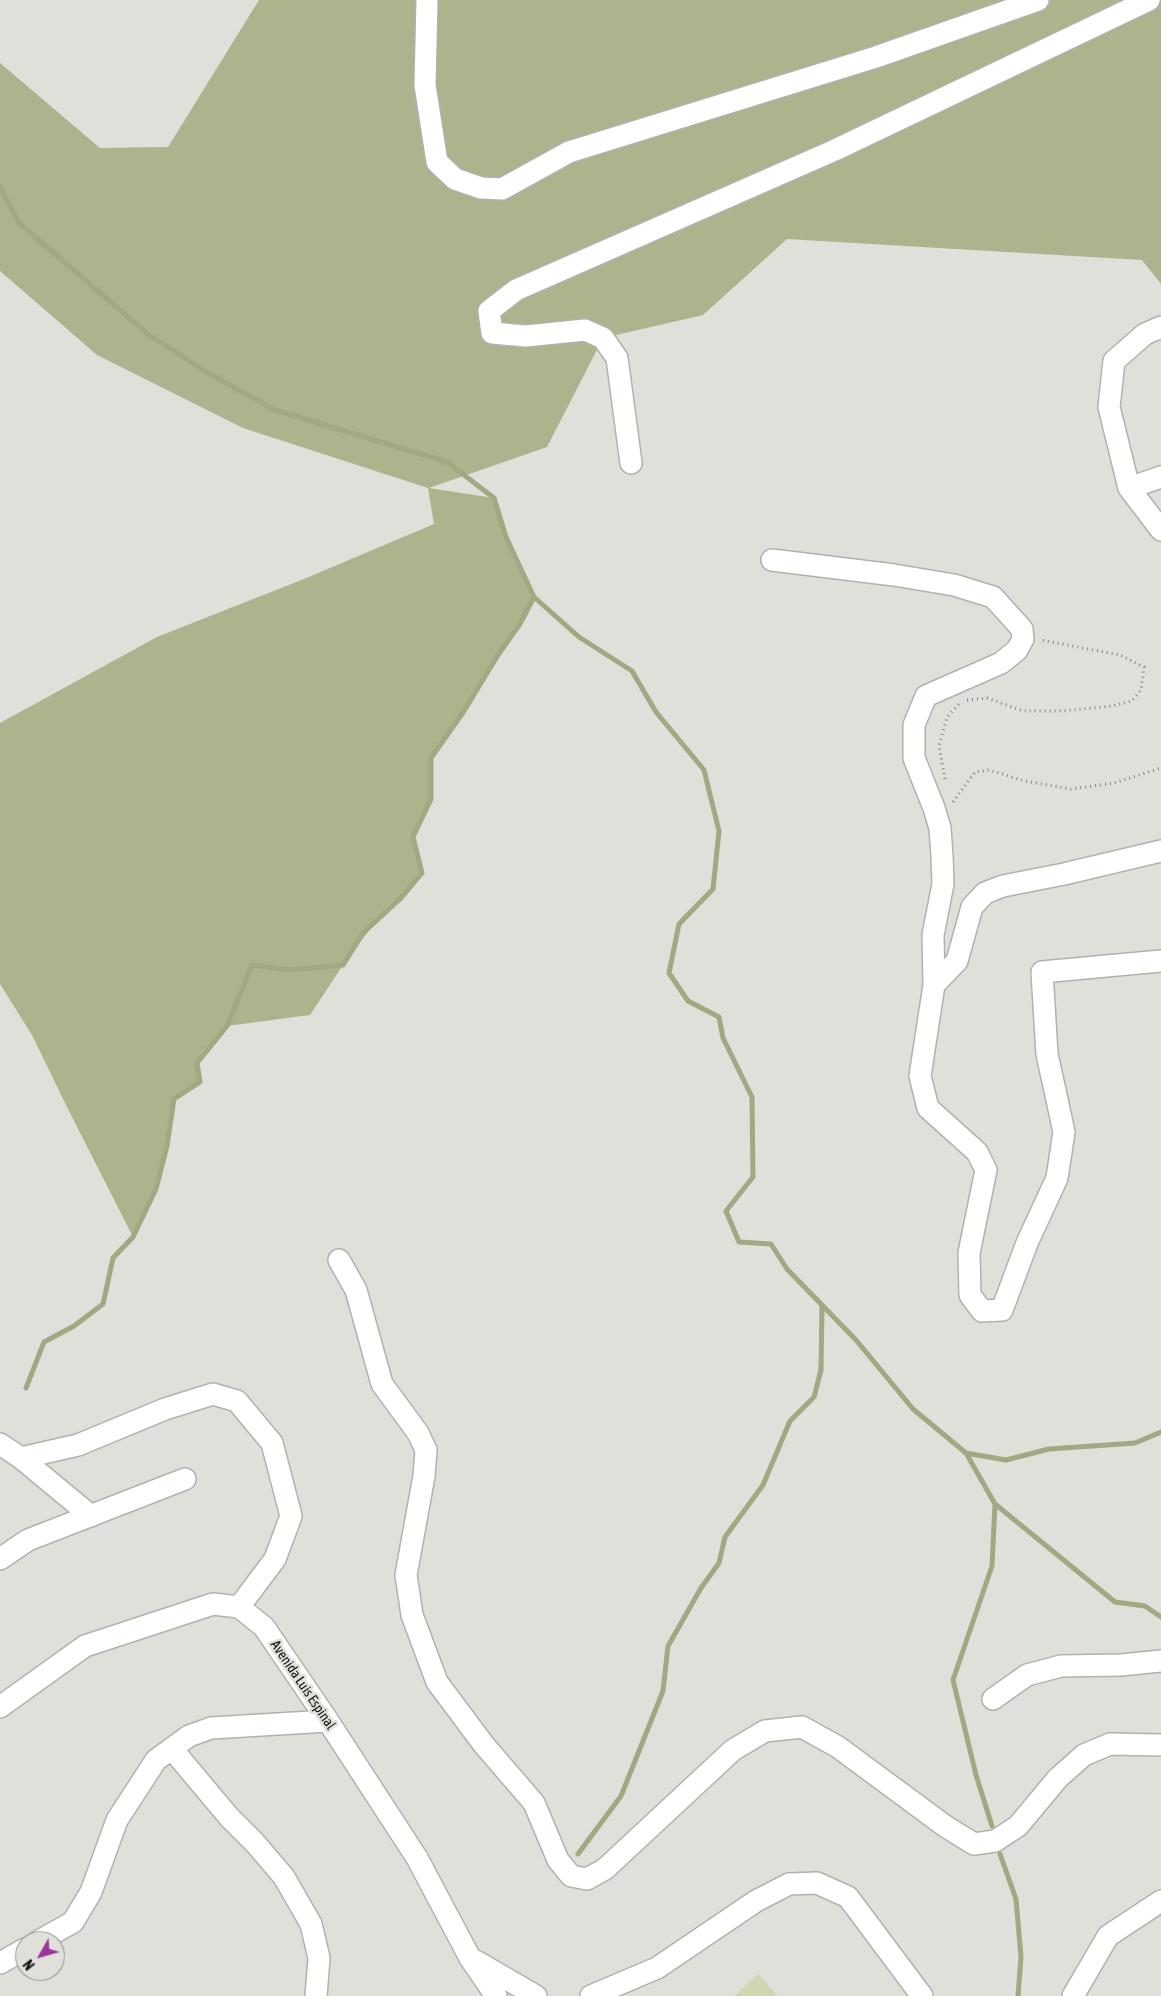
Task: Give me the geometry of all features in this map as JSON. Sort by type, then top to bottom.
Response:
[{"type":"street","points":[[427,0],[425,85],[437,162],[455,180],[482,188],[502,189],[569,152],[876,57],[1038,0]]},
{"type":"street","points":[[631,464],[617,358],[603,338],[585,330],[526,336],[492,333],[489,311],[516,290],[835,150],[1149,0]]},
{"type":"street","points":[[1161,327],[1145,334],[1114,361],[1109,407],[1129,488],[1161,530]]},
{"type":"street","points":[[1129,488],[1161,477]]},
{"type":"street","points":[[772,560],[954,585],[993,597],[1022,629],[1023,639],[1017,650],[1001,663],[926,696],[914,725],[914,758],[940,828],[943,884],[932,935],[934,985],[920,1076],[928,1108],[977,1152],[986,1170],[969,1253],[970,1295],[982,1311],[1002,1310],[1027,1243],[1057,1178],[1064,1132],[1047,1054],[1042,972],[1161,961]]},
{"type":"street","points":[[934,985],[957,961],[972,906],[985,893],[1003,886],[1161,851]]},
{"type":"street","points":[[339,1260],[356,1290],[382,1384],[418,1433],[426,1450],[424,1476],[406,1575],[412,1615],[437,1682],[484,1745],[534,1803],[558,1860],[571,1876],[587,1879],[605,1869],[733,1750],[765,1731],[802,1727],[838,1747],[945,1826],[974,1844],[995,1841],[1018,1826],[1058,1778],[1084,1755],[1110,1744],[1161,1745]]},
{"type":"street","points":[[0,1707],[85,1646],[213,1604],[238,1607],[275,1559],[291,1516],[272,1443],[237,1401],[213,1394],[165,1409],[78,1445],[21,1458]]},
{"type":"street","points":[[0,1444],[21,1458],[91,1516]]},
{"type":"street","points":[[0,1559],[28,1540],[185,1479]]},
{"type":"street","name":"Avenida Luis Espinal","points":[[238,1607],[264,1627],[328,1721],[417,1858],[470,1958],[496,1996]]},
{"type":"street","points":[[993,1699],[1027,1675],[1060,1666],[1121,1666],[1161,1661]]},
{"type":"street","points":[[57,1931],[73,1922],[91,1892],[117,1820],[156,1760],[189,1736],[211,1728],[328,1721]]},
{"type":"street","points":[[172,1749],[229,1817],[255,1843],[284,1877],[311,1924],[319,1958],[316,1996]]},
{"type":"street","points":[[591,1996],[657,1968],[756,1901],[789,1884],[817,1883],[848,1897],[922,1996]]},
{"type":"street","points":[[1073,1996],[1108,1936],[1161,1901]]},
{"type":"street","points":[[0,1963],[15,1955]]},
{"type":"street","points":[[470,1958],[536,1996]]},
{"type":"path","points":[[947,785],[939,746],[947,717],[963,700],[987,698],[1023,711],[1062,711],[1113,706],[1132,702],[1141,690],[1144,667],[1120,655],[1044,642],[1022,629]]},
{"type":"path","points":[[953,802],[975,772],[988,770],[1025,782],[1071,789],[1114,783],[1161,768]]},
{"type":"path","points":[[950,793],[955,806]]},
{"type":"green space","points":[[259,0],[1161,0],[1161,284],[1142,260],[787,239],[703,315],[603,338],[547,447],[429,488],[494,498],[506,537],[534,597],[520,624],[498,654],[464,711],[431,758],[431,799],[413,837],[422,873],[401,898],[376,921],[343,965],[310,1015],[227,1026],[197,1063],[200,1082],[174,1099],[167,1145],[156,1189],[133,1237],[32,1035],[0,984],[0,723],[157,637],[304,579],[434,524],[428,488],[243,428],[97,355],[0,271],[0,63],[100,148],[168,147]]},
{"type":"green space","points":[[758,1974],[778,1996],[734,1996]]},
{"type":"waterway","points":[[0,186],[19,223],[149,335],[208,373],[275,410],[447,462],[494,498],[506,537],[534,597],[579,637],[632,671],[656,712],[704,770],[719,831],[713,889],[679,924],[669,973],[688,1001],[719,1017],[723,1038],[752,1097],[753,1177],[726,1211],[739,1242],[771,1244],[787,1269],[856,1340],[913,1409],[966,1453],[1006,1460],[1049,1449],[1135,1443],[1161,1432]]},
{"type":"waterway","points":[[26,1388],[44,1342],[74,1326],[103,1304],[113,1258],[133,1237],[156,1189],[167,1146],[174,1099],[200,1082],[197,1063],[227,1026],[252,965],[291,970],[343,965],[363,933],[401,898],[422,873],[413,837],[431,799],[431,758],[520,624],[534,597]]},
{"type":"waterway","points":[[578,1854],[621,1796],[663,1691],[668,1646],[701,1588],[719,1563],[725,1537],[763,1485],[790,1421],[814,1397],[821,1370],[822,1306]]},
{"type":"waterway","points":[[966,1453],[995,1504],[992,1566],[953,1680],[976,1775],[992,1826]]},
{"type":"waterway","points":[[995,1504],[1115,1602],[1145,1606],[1161,1617]]},
{"type":"waterway","points":[[1000,1854],[1016,1899],[1021,1957],[1018,1996]]}]
